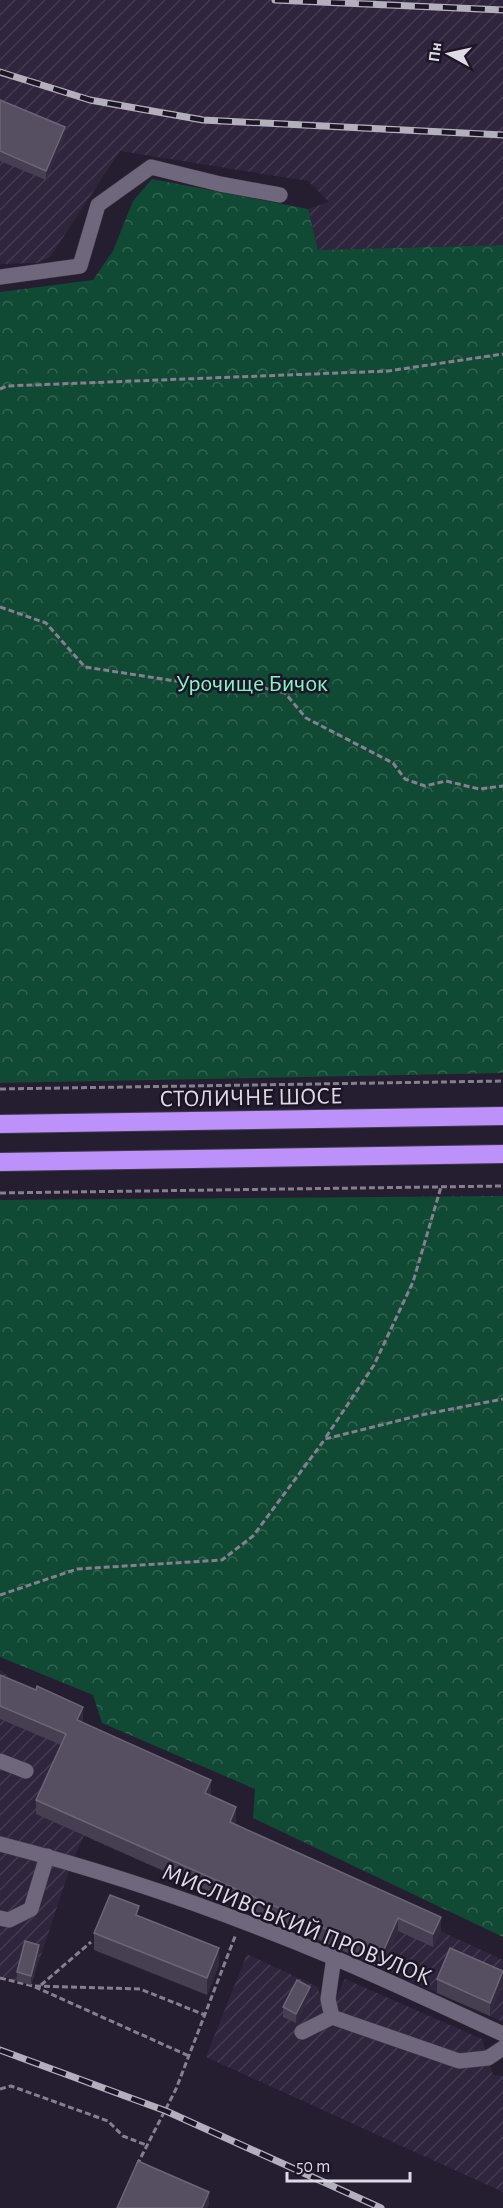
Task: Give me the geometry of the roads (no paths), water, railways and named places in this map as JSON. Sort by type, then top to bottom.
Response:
[{"type":"highway","name":"СТОЛИЧНЕ ШОСЕ","points":[[0,1124],[503,1116]]},
{"type":"highway","points":[[0,1162],[503,1154]]},
{"type":"lane","points":[[0,277],[80,266],[98,206],[151,167],[220,184],[280,195]]},
{"type":"lane","points":[[0,1761],[26,1771]]},
{"type":"lane","name":"МИСЛИВСЬКИЙ ПРОВУЛОК","points":[[0,1844],[72,1862],[240,1921],[334,1958],[503,2034]]},
{"type":"lane","points":[[0,1918],[9,1920],[31,1909],[47,1856]]},
{"type":"lane","points":[[332,2017],[328,1999],[334,1958]]},
{"type":"lane","points":[[302,2032],[332,2017],[459,2061],[488,2058],[503,2048]]},
{"type":"railway","points":[[275,0],[503,10]]},
{"type":"railway","points":[[0,72],[90,100],[203,120],[503,135]]},
{"type":"railway","points":[[0,2050],[166,2111],[381,2208]]},
{"type":"park label","name":"Урочище Бичок","points":[[252,683]]}]
